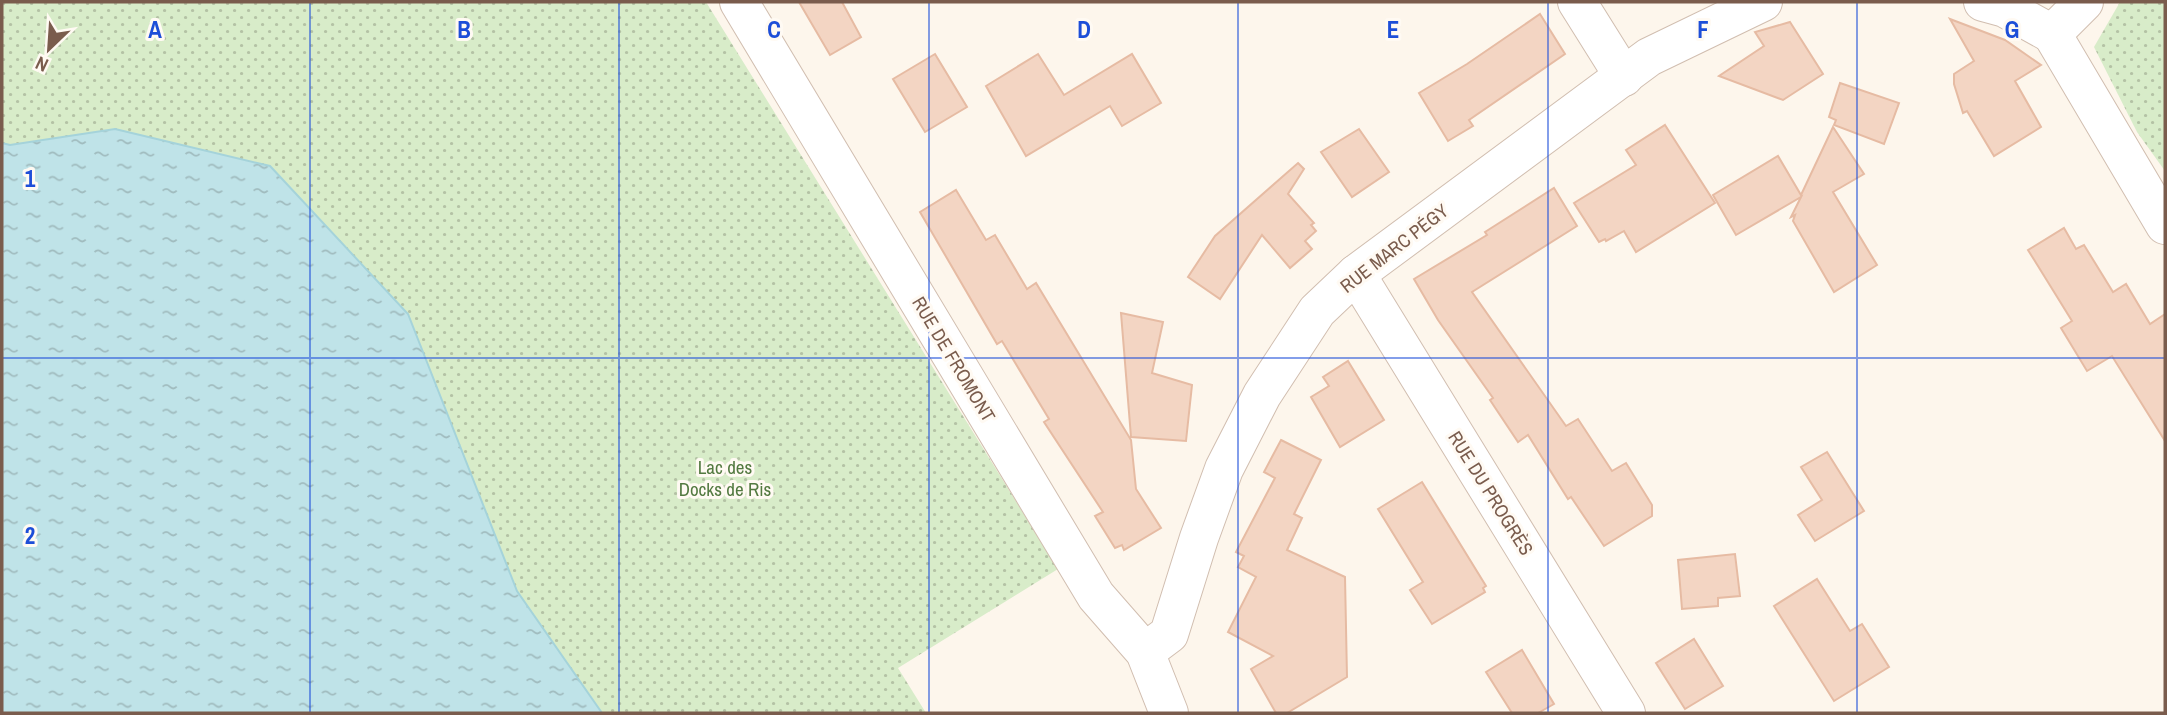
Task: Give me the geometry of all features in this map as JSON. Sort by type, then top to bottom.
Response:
[{"type":"street","name":"RUE DE FROMONT","points":[[739,2],[1096,596],[1145,652],[1169,713]]},
{"type":"street","points":[[1577,2],[1624,76]]},
{"type":"street","name":"RUE MARC PÉGY","points":[[1145,652],[1169,634],[1224,469],[1262,395],[1317,311],[1356,274],[1649,57],[1763,2]]},
{"type":"street","points":[[1983,2],[2005,8],[2053,34],[2165,225]]},
{"type":"street","points":[[2053,34],[2084,2]]},
{"type":"street","name":"RUE DU PROGRÈS","points":[[1356,274],[1626,713]]},
{"type":"green space","name":"Lac des Docks de Ris","points":[[2,2],[706,2],[1058,569],[898,668],[926,713],[602,713],[517,591],[408,314],[2,143]]},
{"type":"green space","points":[[2120,2],[2165,2],[2165,171],[2137,132],[2094,47]]},
{"type":"water","points":[[115,129],[270,166],[408,314],[517,591],[602,713],[2,713],[2,143],[10,145]]},
{"type":"building","points":[[799,2],[842,2],[861,37],[830,55]]},
{"type":"building","points":[[1540,14],[1565,54],[1469,120],[1473,126],[1448,141],[1419,93]]},
{"type":"building","points":[[1950,19],[2005,40],[2041,65],[2015,81],[2041,127],[1994,156],[1967,111],[1963,113],[1954,84],[1954,74],[1974,61]]},
{"type":"building","points":[[1790,22],[1823,74],[1783,100],[1719,76],[1764,46],[1755,32]]},
{"type":"building","points":[[935,54],[967,107],[925,132],[893,79]]},
{"type":"building","points":[[1038,54],[1064,95],[1132,54],[1161,103],[1122,126],[1110,106],[1026,156],[986,86]]},
{"type":"building","points":[[1840,83],[1899,103],[1884,144],[1834,125],[1836,120],[1829,117]]},
{"type":"building","points":[[1665,125],[1715,203],[1636,252],[1624,231],[1599,242],[1574,203],[1636,165],[1626,150]]},
{"type":"building","points":[[1833,127],[1864,174],[1833,192],[1877,265],[1834,292],[1793,221],[1795,215],[1791,217],[1801,197],[1736,235],[1713,195],[1778,156],[1801,195]]},
{"type":"building","points":[[1359,129],[1389,172],[1352,197],[1321,152]]},
{"type":"building","points":[[1298,163],[1304,169],[1288,194],[1314,223],[1311,225],[1316,231],[1305,241],[1312,249],[1290,268],[1262,235],[1220,299],[1188,277],[1215,236]]},
{"type":"building","points":[[1554,188],[1577,226],[1472,292],[1566,426],[1578,419],[1612,471],[1626,463],[1652,505],[1652,516],[1604,546],[1571,497],[1568,499],[1528,435],[1518,442],[1490,400],[1493,398],[1438,320],[1414,279],[1487,235],[1485,232]]},
{"type":"building","points":[[956,190],[986,240],[995,235],[1027,289],[1036,283],[1131,440],[1136,489],[1161,528],[1124,550],[1122,545],[1115,548],[1095,516],[1103,512],[1044,422],[1049,419],[1002,341],[997,344],[920,212]]},
{"type":"building","points":[[2064,228],[2076,249],[2084,245],[2113,292],[2126,284],[2150,324],[2165,314],[2165,441],[2112,356],[2087,371],[2061,328],[2072,321],[2028,250]]},
{"type":"building","points":[[1121,313],[1163,322],[1152,373],[1192,385],[1186,441],[1131,437]]},
{"type":"building","points":[[1348,361],[1384,420],[1340,447],[1311,397],[1329,386],[1323,377]]},
{"type":"building","points":[[1281,440],[1321,460],[1294,514],[1302,518],[1287,550],[1345,577],[1347,677],[1287,713],[1276,713],[1251,669],[1273,656],[1228,632],[1256,577],[1238,567],[1244,556],[1236,552],[1275,478],[1264,472]]},
{"type":"building","points":[[1827,452],[1864,511],[1815,541],[1798,515],[1822,500],[1801,467]]},
{"type":"building","points":[[1422,482],[1486,586],[1483,588],[1485,592],[1432,624],[1410,590],[1423,582],[1378,509]]},
{"type":"building","points":[[1735,554],[1740,596],[1718,598],[1718,606],[1682,609],[1678,560]]},
{"type":"building","points":[[1817,579],[1850,631],[1862,624],[1889,667],[1834,701],[1774,606]]},
{"type":"building","points":[[1694,639],[1723,686],[1685,709],[1656,663]]},
{"type":"building","points":[[1522,650],[1554,704],[1538,713],[1512,713],[1486,672]]}]
